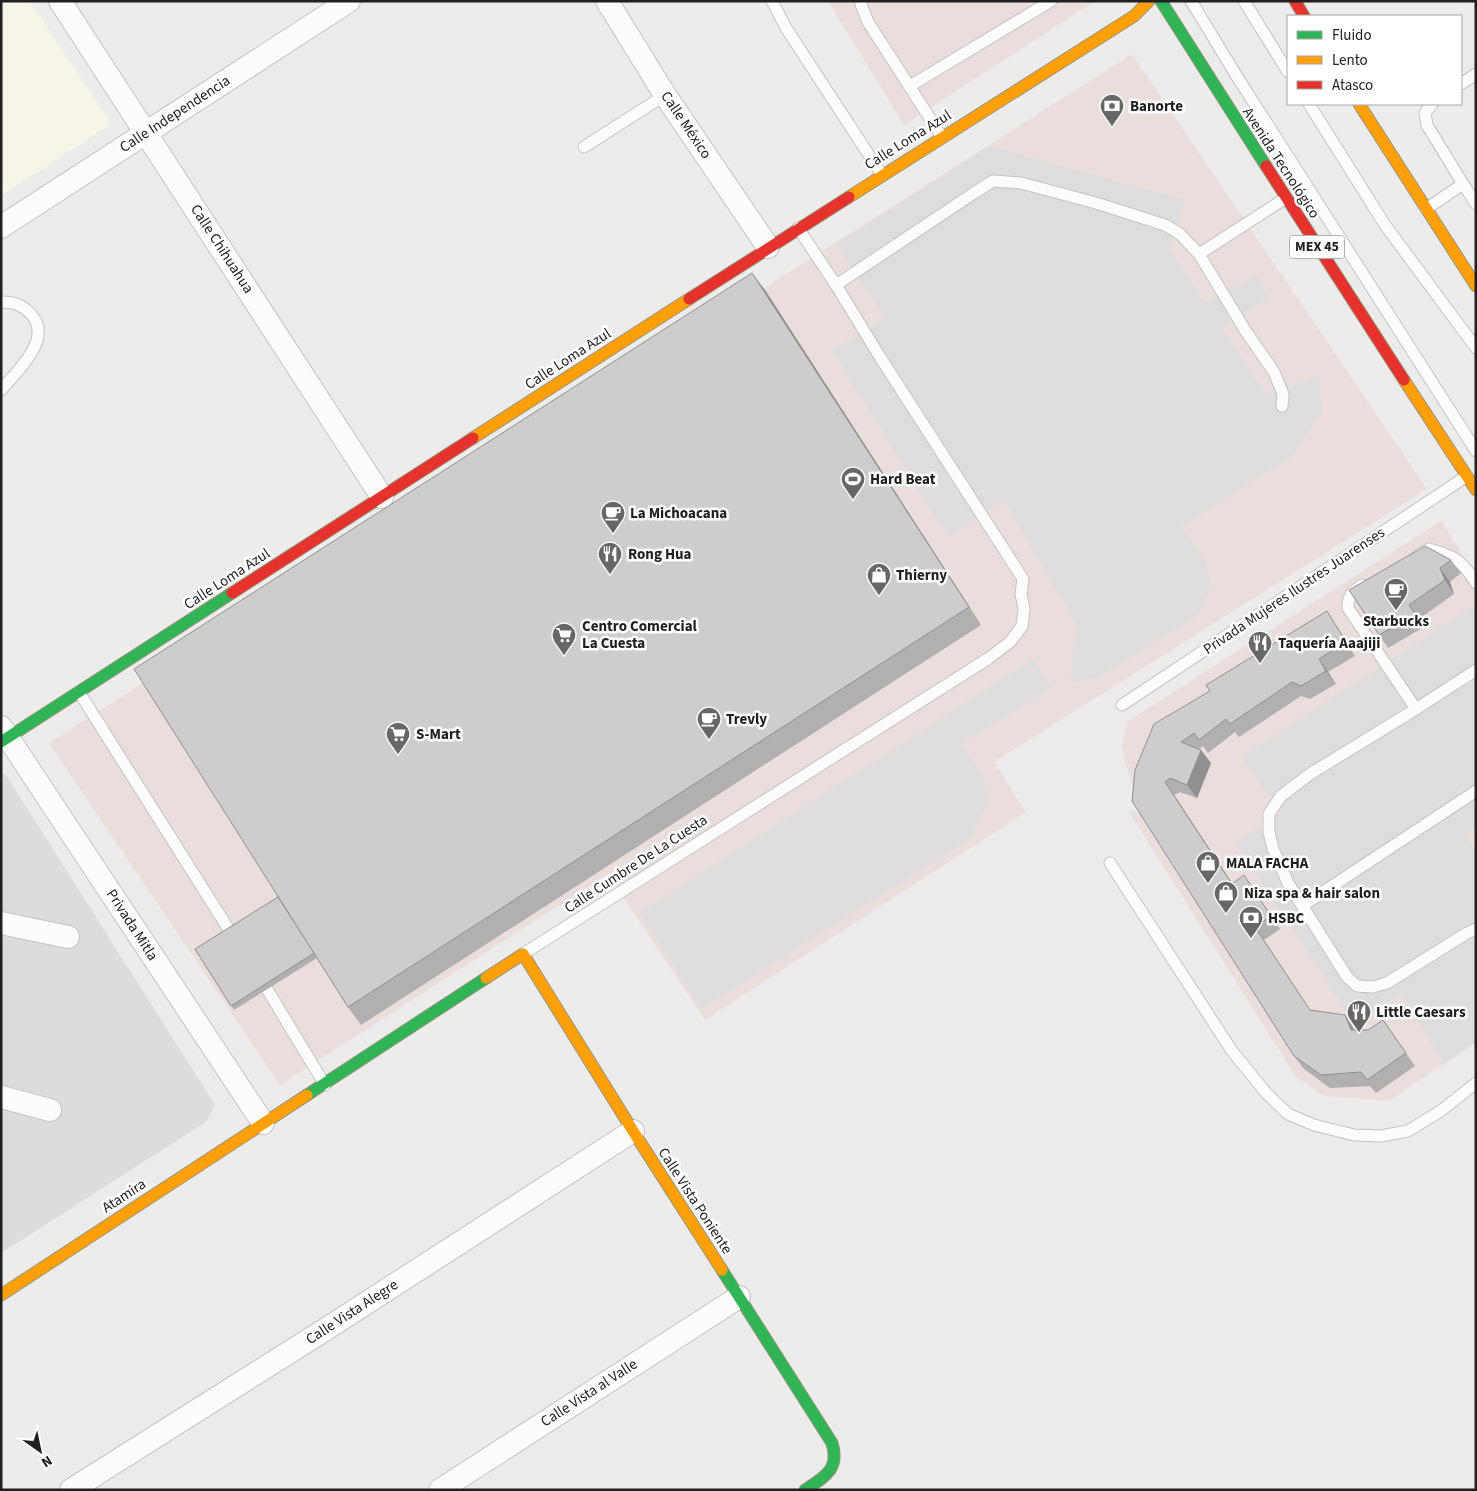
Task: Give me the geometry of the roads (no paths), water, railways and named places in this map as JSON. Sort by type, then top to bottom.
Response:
[{"type":"street","name":"Calle Chihuahua","points":[[60,1],[382,497]]},
{"type":"street","name":"Calle Independencia","points":[[1,227],[349,1]]},
{"type":"street","name":"Calle México","points":[[606,1],[665,95],[768,248]]},
{"type":"street","name":"Calle Loma Azul","points":[[4,735],[79,692],[798,228],[1134,16],[1149,1]]},
{"type":"street","name":"Avenida Tecnológico","points":[[1161,1],[1286,198],[1476,490]]},
{"type":"street","points":[[1295,1],[1303,15]]},
{"type":"street","points":[[1360,105],[1476,286]]},
{"type":"street","name":"Privada Mitla","points":[[4,735],[263,1123]]},
{"type":"street","points":[[1,923],[68,937]]},
{"type":"street","name":"Calle Cumbre De La Cuesta","points":[[263,1123],[325,1085],[523,954]]},
{"type":"street","name":"Calle Vista Poniente","points":[[523,954],[633,1131],[832,1443],[836,1455],[834,1466],[822,1478],[805,1490]]},
{"type":"street","points":[[1,1097],[50,1110]]},
{"type":"street","name":"Atamira","points":[[1,1295],[263,1123]]},
{"type":"street","name":"Calle Vista Alegre","points":[[71,1490],[633,1131]]},
{"type":"street","name":"Calle Vista al Valle","points":[[440,1490],[739,1296]]},
{"type":"lane","points":[[772,1],[786,28],[882,175]]},
{"type":"lane","points":[[861,1],[868,22],[942,137]]},
{"type":"lane","points":[[910,86],[1051,1]]},
{"type":"lane","points":[[1191,1],[1476,451]]},
{"type":"lane","points":[[1244,1],[1287,70]]},
{"type":"lane","points":[[1462,83],[1476,74]]},
{"type":"lane","points":[[584,147],[665,95]]},
{"type":"lane","points":[[1310,105],[1385,225],[1476,348]]},
{"type":"lane","points":[[1431,105],[1425,113],[1427,125],[1476,204]]},
{"type":"lane","points":[[798,228],[836,285],[993,182],[1020,183],[1096,203],[1165,226],[1180,234],[1199,254],[1245,330],[1274,372],[1283,394],[1282,406]]},
{"type":"lane","points":[[1425,209],[1463,184]]},
{"type":"lane","points":[[1199,254],[1286,198]]},
{"type":"lane","name":"Calle Cumbre De La Cuesta","points":[[523,954],[988,658],[1010,642],[1022,626],[1024,609],[1021,594],[1023,579],[880,357],[836,285]]},
{"type":"lane","points":[[1,302],[13,302],[32,314],[37,325],[38,336],[34,349],[26,361],[1,390]]},
{"type":"lane","name":"Privada Mujeres Ilustres Juarenses","points":[[1122,705],[1467,476]]},
{"type":"lane","points":[[1406,561],[1429,549],[1451,555],[1467,568],[1476,583]]},
{"type":"lane","points":[[1375,576],[1353,592],[1348,600],[1348,608],[1416,709]]},
{"type":"lane","points":[[1476,670],[1310,774],[1281,796],[1269,814],[1269,832],[1273,849],[1288,883],[1347,977],[1357,986],[1373,987],[1387,983],[1467,932],[1476,929]]},
{"type":"lane","points":[[79,692],[231,933]]},
{"type":"lane","points":[[1302,906],[1476,791]]},
{"type":"lane","points":[[1110,863],[1232,1051],[1267,1094],[1288,1114],[1314,1125],[1354,1135],[1381,1136],[1408,1131],[1442,1110],[1476,1083]]},
{"type":"lane","points":[[268,989],[325,1085]]},
{"type":"place","name":"Banorte","points":[[1112,127]]},
{"type":"place","name":"Hard Beat","points":[[853,500]]},
{"type":"place","name":"La Michoacana","points":[[613,534]]},
{"type":"place","name":"Rong Hua","points":[[610,575]]},
{"type":"place","name":"Thierny","points":[[879,596]]},
{"type":"place","name":"Starbucks","points":[[1396,611]]},
{"type":"place","name":"Centro Comercial La Cuesta","points":[[564,656]]},
{"type":"place","name":"Taquería Aaajiji","points":[[1260,664]]},
{"type":"place","name":"Trevly","points":[[709,740]]},
{"type":"place","name":"S-Mart","points":[[398,755]]},
{"type":"place","name":"MALA FACHA","points":[[1208,884]]},
{"type":"place","name":"Niza spa & hair salon","points":[[1226,914]]},
{"type":"place","name":"HSBC","points":[[1251,939]]},
{"type":"place","name":"Little Caesars","points":[[1359,1033]]}]
